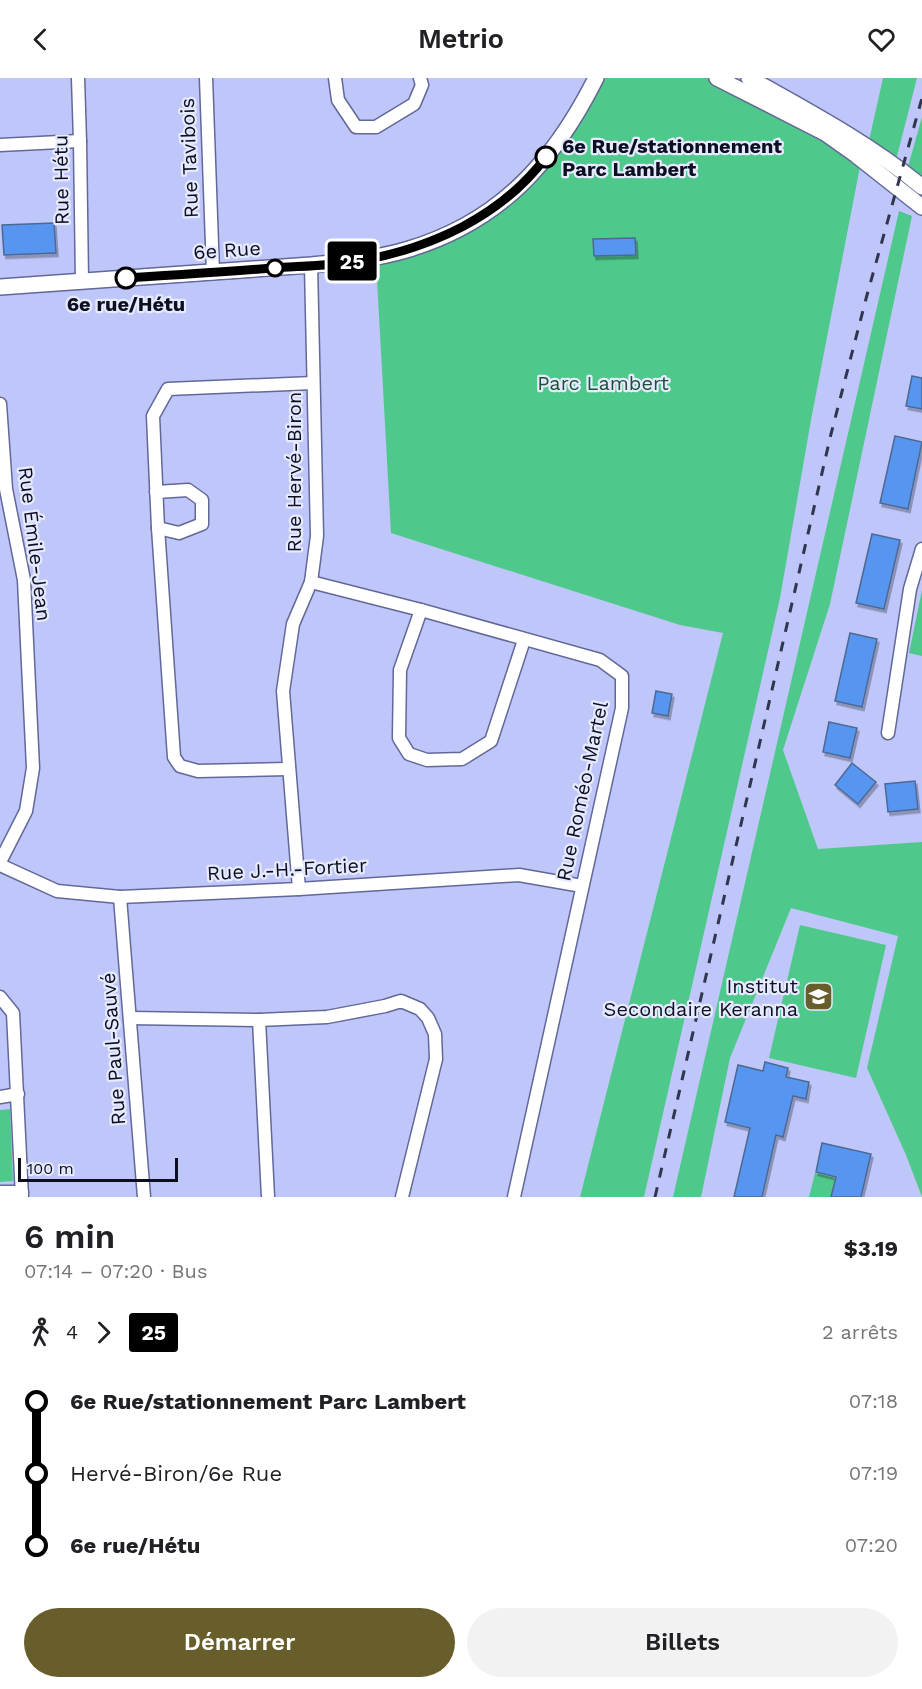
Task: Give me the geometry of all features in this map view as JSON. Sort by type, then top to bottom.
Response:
[{"type":"street","name":"Rue Hétu","points":[[78,78],[82,281]]},
{"type":"street","name":"Rue Tavibois","points":[[206,78],[213,272]]},
{"type":"street","points":[[335,78],[338,100],[356,127],[376,127],[414,104],[422,85],[420,78]]},
{"type":"street","name":"6e Rue","points":[[0,287],[357,261],[405,250],[444,237],[489,212],[535,172],[563,137],[596,78]]},
{"type":"street","points":[[717,78],[754,86],[826,122],[902,171],[922,187]]},
{"type":"street","points":[[754,86],[856,155],[922,207]]},
{"type":"street","points":[[0,145],[80,141]]},
{"type":"street","name":"Rue Hervé-Biron","points":[[299,889],[283,691],[293,624],[311,582],[317,536],[311,265]]},
{"type":"street","points":[[288,769],[198,771],[180,766],[174,757],[158,528],[153,416],[168,389],[313,383]]},
{"type":"street","name":"Rue Émile-Jean","points":[[0,404],[3,490],[24,580],[33,768],[26,811],[0,864]]},
{"type":"street","points":[[156,492],[188,490],[202,500],[202,524],[179,533],[158,528]]},
{"type":"street","points":[[888,733],[910,589],[922,549]]},
{"type":"street","name":"Rue Roméo-Martel","points":[[311,582],[600,660],[622,676],[622,708],[513,1197]]},
{"type":"street","points":[[421,610],[400,670],[399,738],[409,754],[428,760],[462,759],[491,741],[524,640]]},
{"type":"street","name":"Rue J.-H.-Fortier","points":[[0,864],[57,891],[120,897],[299,889],[519,875],[582,886]]},
{"type":"street","name":"Rue Paul-Sauvé","points":[[120,897],[144,1197]]},
{"type":"street","points":[[0,997],[13,1012],[22,1195],[0,1192]]},
{"type":"street","points":[[130,1018],[259,1020],[327,1017],[401,1001],[420,1009],[428,1018],[435,1034],[436,1059],[402,1197]]},
{"type":"street","points":[[259,1020],[268,1197]]},
{"type":"street","points":[[0,1097],[18,1094]]},
{"type":"green space","name":"Parc Lambert","points":[[590,78],[733,78],[868,145],[883,78],[917,78],[895,164],[864,146],[811,420],[780,598],[644,1197],[580,1197],[723,633],[680,625],[391,533],[376,262],[514,194]]},
{"type":"green space","points":[[922,117],[922,181],[907,170]]},
{"type":"green space","points":[[899,211],[912,216],[830,604],[783,750],[818,849],[922,842],[922,1197],[867,1068],[898,936],[791,908],[730,1058],[701,1197],[673,1197]]},
{"type":"green space","points":[[922,590],[922,656],[909,653]]},
{"type":"green space","points":[[800,925],[886,945],[856,1078],[769,1058]]},
{"type":"green space","points":[[10,1109],[13,1181],[0,1182],[0,1110]]},
{"type":"green space","points":[[815,1173],[835,1178],[831,1197],[809,1197]]},
{"type":"building","points":[[54,223],[56,253],[4,255],[2,225]]},
{"type":"building","points":[[635,238],[636,255],[594,256],[593,239]]},
{"type":"building","points":[[912,376],[922,378],[922,409],[906,406]]},
{"type":"building","points":[[895,436],[922,442],[908,509],[880,503]]},
{"type":"building","points":[[872,534],[900,540],[884,609],[856,603]]},
{"type":"building","points":[[850,633],[877,639],[862,707],[835,701]]},
{"type":"building","points":[[656,691],[672,694],[668,716],[652,713]]},
{"type":"building","points":[[829,722],[857,728],[850,758],[823,752]]},
{"type":"building","points":[[852,763],[876,782],[858,804],[835,785]]},
{"type":"building","points":[[915,781],[918,809],[888,812],[885,784]]},
{"type":"building","points":[[765,1062],[788,1068],[786,1077],[809,1082],[806,1099],[793,1096],[783,1137],[776,1135],[762,1197],[734,1197],[750,1128],[725,1122],[738,1065],[763,1071]]},
{"type":"building","points":[[822,1143],[871,1154],[861,1197],[831,1197],[836,1177],[816,1172]]},
{"type":"railway","points":[[655,1197],[831,434],[922,98]]},
{"type":"bus line","name":"25","points":[[126,278],[357,261],[405,250],[444,237],[489,212],[520,187],[546,157]]},
{"type":"place","name":"6e Rue/stationnement Parc Lambert","points":[[546,157]]},
{"type":"place","name":"6e rue/Hétu","points":[[126,278]]},
{"type":"place","name":"Institut Secondaire Keranna","points":[[819,997]]}]
